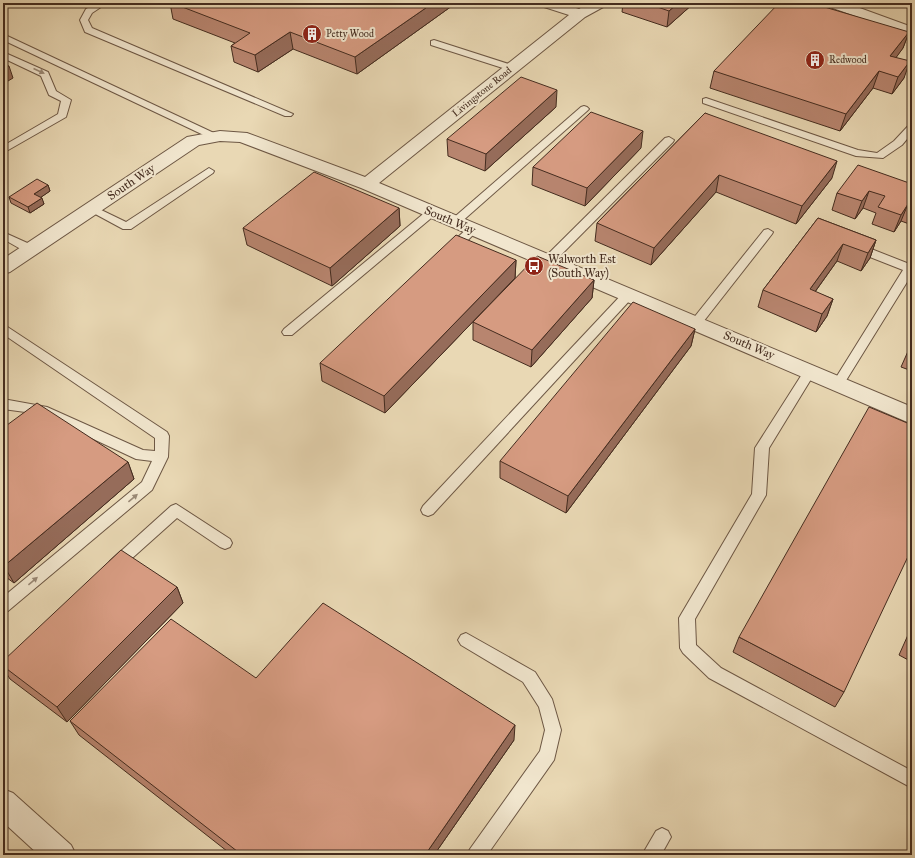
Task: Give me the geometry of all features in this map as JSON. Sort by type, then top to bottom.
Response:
[{"type":"street","points":[[546,3],[580,14]]},
{"type":"street","name":"Livingstone Road","points":[[366,184],[580,14],[600,3]]},
{"type":"street","points":[[832,3],[912,32]]},
{"type":"street","name":"South Way","points":[[3,268],[193,141],[213,136],[231,135],[247,138],[366,184],[810,371],[912,416]]},
{"type":"street","points":[[3,803],[61,855]]},
{"type":"lane","points":[[104,3],[89,11],[84,20],[88,30],[288,114]]},
{"type":"lane","points":[[3,37],[213,136]]},
{"type":"lane","points":[[434,43],[512,68]]},
{"type":"lane","points":[[3,55],[45,74],[52,93],[66,100],[63,115],[3,150]]},
{"type":"lane","points":[[706,101],[856,153],[879,156],[898,143],[912,127]]},
{"type":"lane","points":[[443,258],[464,226],[584,109]]},
{"type":"lane","points":[[548,261],[669,140]]},
{"type":"lane","points":[[91,209],[127,227],[209,171]]},
{"type":"lane","points":[[288,332],[432,212]]},
{"type":"lane","points":[[696,323],[768,232]]},
{"type":"lane","points":[[3,235],[30,249]]},
{"type":"lane","points":[[838,384],[911,269],[845,243]]},
{"type":"lane","points":[[428,510],[628,295]]},
{"type":"lane","points":[[3,328],[162,436],[161,457],[147,486],[3,606]]},
{"type":"lane","points":[[810,371],[762,448],[759,495],[687,618],[688,648],[715,673],[912,780]]},
{"type":"lane","points":[[3,404],[42,410],[141,455],[161,457]]},
{"type":"lane","points":[[107,572],[176,510],[225,543]]},
{"type":"lane","points":[[466,640],[529,677],[546,704],[553,730],[548,754],[476,855]]},
{"type":"lane","points":[[651,855],[662,837]]},
{"type":"building","name":"Petty Wood","points":[[172,3],[433,3],[355,57],[290,32],[255,55],[231,46],[250,33]]},
{"type":"building","points":[[646,3],[678,3],[669,11]]},
{"type":"building","name":"Redwood","points":[[779,3],[811,3],[909,32],[890,56],[910,61],[898,77],[879,71],[846,114],[714,71]]},
{"type":"building","points":[[3,64],[9,66],[3,70]]},
{"type":"building","points":[[521,77],[557,90],[486,154],[447,139]]},
{"type":"building","points":[[591,112],[643,131],[587,188],[533,167]]},
{"type":"building","points":[[705,113],[837,161],[802,206],[719,175],[654,248],[597,223]]},
{"type":"building","points":[[858,165],[912,184],[912,205],[908,204],[901,215],[878,207],[885,196],[869,191],[862,201],[837,193]]},
{"type":"building","points":[[314,172],[399,208],[330,268],[243,228]]},
{"type":"building","points":[[37,179],[48,185],[34,194],[42,198],[28,207],[9,197]]},
{"type":"building","points":[[818,218],[876,240],[868,253],[843,244],[810,289],[833,299],[822,314],[763,290]]},
{"type":"building","points":[[456,235],[516,260],[384,396],[320,363]]},
{"type":"building","points":[[537,256],[594,280],[532,350],[473,322]]},
{"type":"building","points":[[633,302],[695,329],[568,496],[500,461]]},
{"type":"building","points":[[37,403],[128,462],[4,566],[3,428]]},
{"type":"building","points":[[869,407],[912,425],[912,548],[844,692],[739,637]]},
{"type":"building","points":[[121,550],[177,587],[57,707],[3,666],[3,661]]},
{"type":"building","points":[[323,603],[515,725],[425,855],[242,855],[70,721],[171,619],[256,678]]},
{"type":"building","points":[[912,633],[912,641],[909,640]]},
{"type":"place","name":"Petty Wood","points":[[312,34]]},
{"type":"place","name":"Redwood","points":[[815,60]]},
{"type":"place","name":"Walworth Est (South Way)","points":[[534,266]]}]
